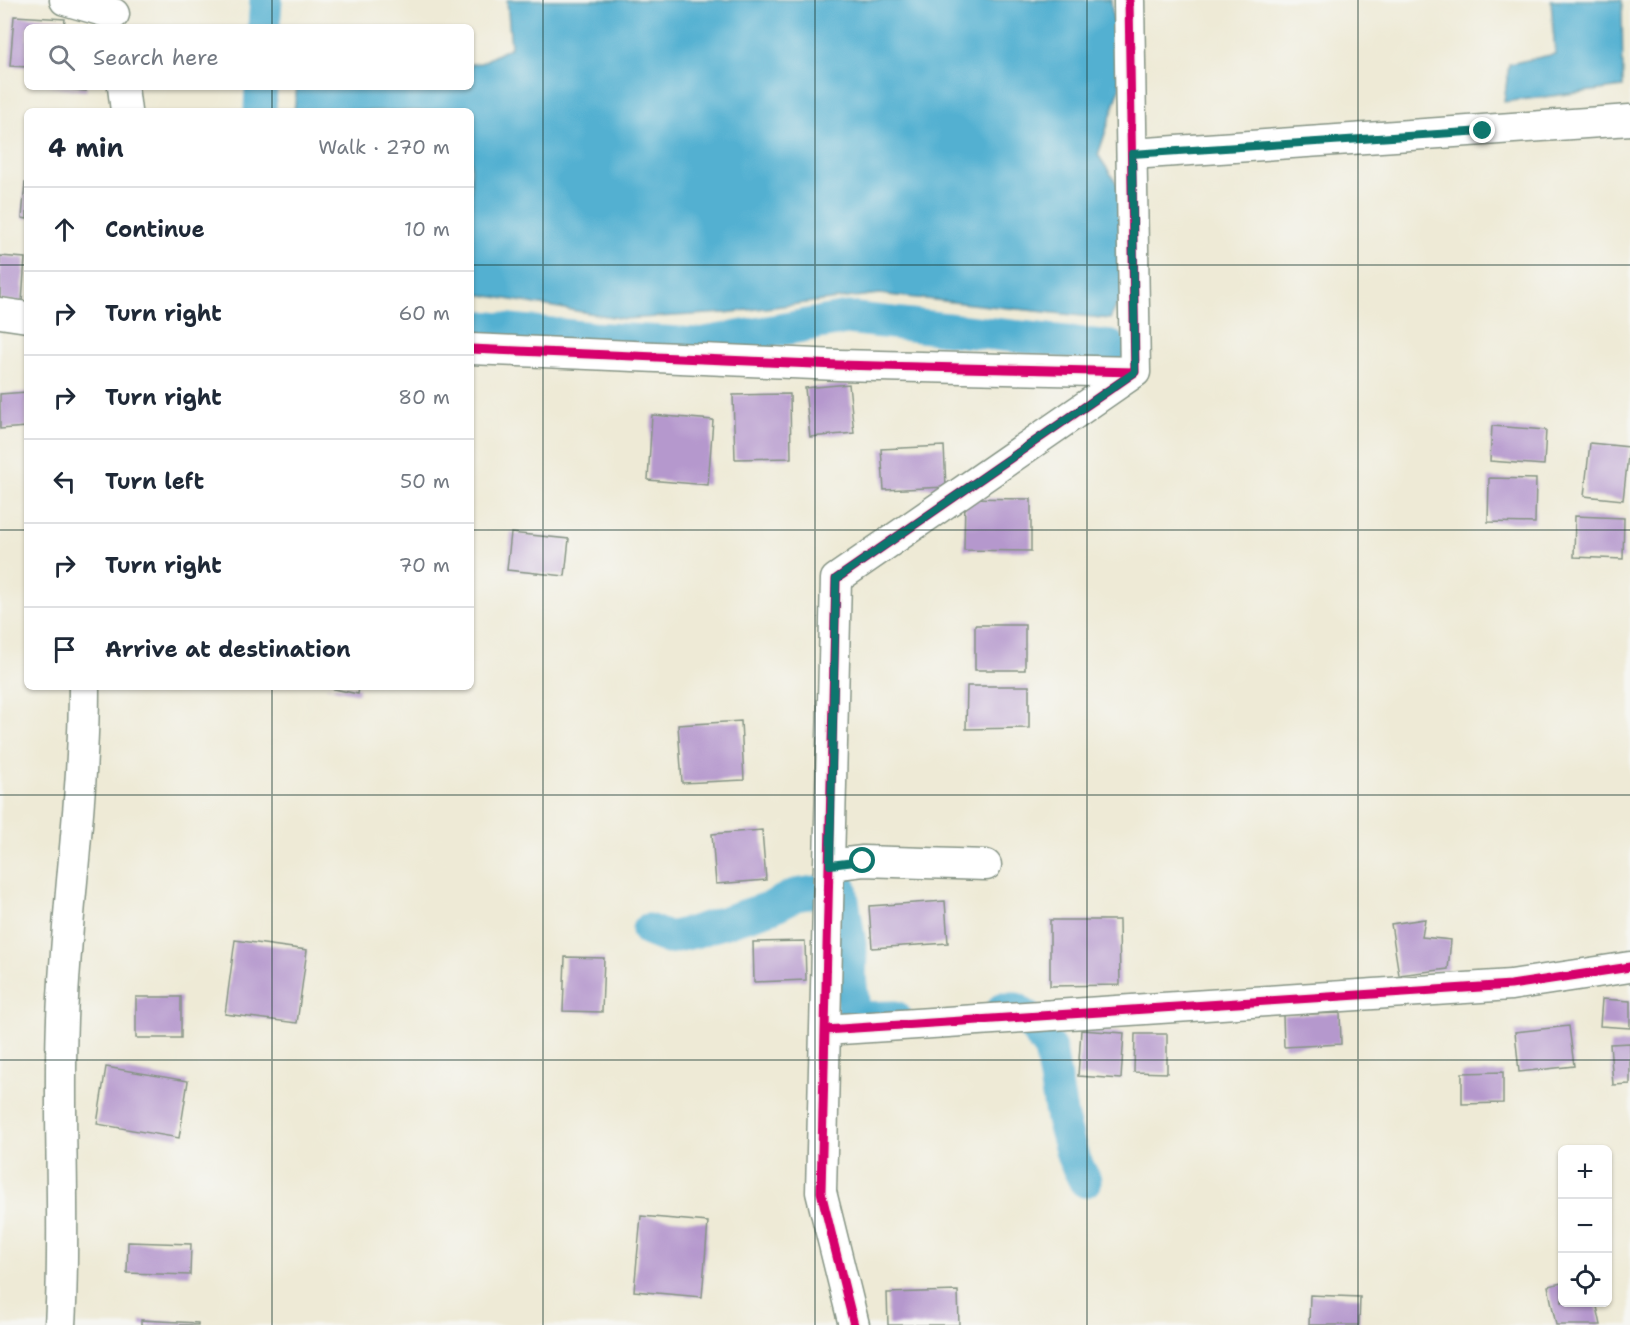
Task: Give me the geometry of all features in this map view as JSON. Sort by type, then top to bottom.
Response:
[{"type":"street","points":[[65,0],[114,14]]},
{"type":"street","points":[[1129,0],[1135,372]]},
{"type":"street","points":[[123,90],[126,108]]},
{"type":"street","points":[[1132,154],[1630,120]]},
{"type":"street","points":[[0,313],[24,317]]},
{"type":"street","points":[[474,349],[838,365],[1135,372]]},
{"type":"street","points":[[854,1325],[821,1192],[836,579],[1135,372]]},
{"type":"street","points":[[60,1325],[63,1283],[60,1164],[62,1018],[84,690]]},
{"type":"street","points":[[829,882],[863,861],[986,865]]},
{"type":"street","points":[[825,1030],[1511,985],[1630,968]]},
{"type":"water","points":[[507,0],[1111,0],[1120,88],[1098,155],[1118,185],[1122,295],[1110,319],[879,294],[725,313],[624,319],[474,294],[474,108],[294,108],[297,90],[474,90],[474,64],[481,63],[511,47]]},
{"type":"water","points":[[1551,0],[1622,0],[1623,87],[1504,102],[1509,64],[1555,54]]},
{"type":"building","points":[[14,16],[65,19],[64,24],[24,24],[24,67],[10,66]]},
{"type":"building","points":[[24,195],[24,218],[22,218]]},
{"type":"building","points":[[0,256],[24,258],[22,302],[0,300]]},
{"type":"building","points":[[849,384],[854,433],[810,437],[805,388]]},
{"type":"building","points":[[24,392],[24,427],[0,429],[0,394]]},
{"type":"building","points":[[790,394],[791,458],[735,459],[733,395]]},
{"type":"building","points":[[652,415],[713,420],[708,485],[648,480]]},
{"type":"building","points":[[1492,426],[1546,430],[1544,465],[1490,461]]},
{"type":"building","points":[[1590,443],[1629,447],[1623,500],[1584,496]]},
{"type":"building","points":[[944,446],[946,487],[884,490],[881,449]]},
{"type":"building","points":[[1489,478],[1536,479],[1535,523],[1488,522]]},
{"type":"building","points":[[965,498],[1031,499],[1031,551],[964,550]]},
{"type":"building","points":[[1575,516],[1624,518],[1623,559],[1574,557]]},
{"type":"building","points":[[511,533],[569,539],[565,576],[507,570]]},
{"type":"building","points":[[975,625],[1025,625],[1025,670],[975,670]]},
{"type":"building","points":[[967,686],[1029,686],[1029,728],[966,729]]},
{"type":"building","points":[[339,690],[359,690],[358,694]]},
{"type":"building","points":[[741,721],[744,780],[682,783],[678,725]]},
{"type":"building","points":[[762,830],[766,880],[716,884],[712,834]]},
{"type":"building","points":[[945,901],[948,943],[872,948],[869,906]]},
{"type":"building","points":[[1425,919],[1422,937],[1451,940],[1448,969],[1399,975],[1391,924]]},
{"type":"building","points":[[1050,920],[1119,920],[1120,985],[1050,986]]},
{"type":"building","points":[[235,940],[307,950],[297,1023],[225,1014]]},
{"type":"building","points":[[805,941],[806,980],[754,982],[753,942]]},
{"type":"building","points":[[565,957],[604,958],[602,1012],[563,1011]]},
{"type":"building","points":[[136,997],[181,997],[181,1038],[136,1038]]},
{"type":"building","points":[[1602,999],[1630,1001],[1630,1028],[1600,1026]]},
{"type":"building","points":[[1340,1013],[1341,1044],[1284,1047],[1283,1015]]},
{"type":"building","points":[[1569,1026],[1574,1066],[1519,1072],[1515,1032]]},
{"type":"building","points":[[1081,1030],[1124,1033],[1121,1079],[1078,1076]]},
{"type":"building","points":[[1135,1034],[1167,1034],[1167,1073],[1134,1072]]},
{"type":"building","points":[[1630,1043],[1630,1084],[1613,1085],[1610,1044]]},
{"type":"building","points":[[106,1067],[188,1081],[179,1138],[97,1124]]},
{"type":"building","points":[[1503,1072],[1503,1103],[1462,1104],[1462,1073]]},
{"type":"building","points":[[641,1216],[708,1222],[702,1297],[634,1291]]},
{"type":"building","points":[[128,1242],[191,1244],[190,1275],[127,1273]]},
{"type":"building","points":[[1558,1284],[1558,1307],[1597,1307],[1601,1325],[1556,1325],[1548,1286]]},
{"type":"building","points":[[958,1291],[959,1325],[888,1325],[887,1293]]},
{"type":"building","points":[[1310,1295],[1360,1297],[1359,1325],[1309,1325]]},
{"type":"building","points":[[141,1320],[198,1323],[198,1325],[141,1325]]},
{"type":"waterway","points":[[264,24],[266,0]]},
{"type":"waterway","points":[[260,108],[261,90]]},
{"type":"waterway","points":[[474,326],[592,338],[699,344],[847,318],[1111,347]]},
{"type":"waterway","points":[[648,930],[668,938],[772,907],[795,895],[841,888],[851,951],[850,977],[855,1018],[895,1017]]},
{"type":"waterway","points":[[1003,1009],[1016,1009],[1026,1017],[1050,1049],[1062,1119],[1073,1157],[1085,1181]]},
{"type":"cycle path","points":[[474,349],[838,365],[1135,372],[1129,0]]},
{"type":"cycle path","points":[[854,1325],[821,1192],[836,579],[1135,372]]},
{"type":"cycle path","points":[[825,1030],[1511,985],[1630,967]]},
{"type":"route","points":[[863,861],[830,865],[836,579],[1135,372],[1132,154],[1483,131]]}]
